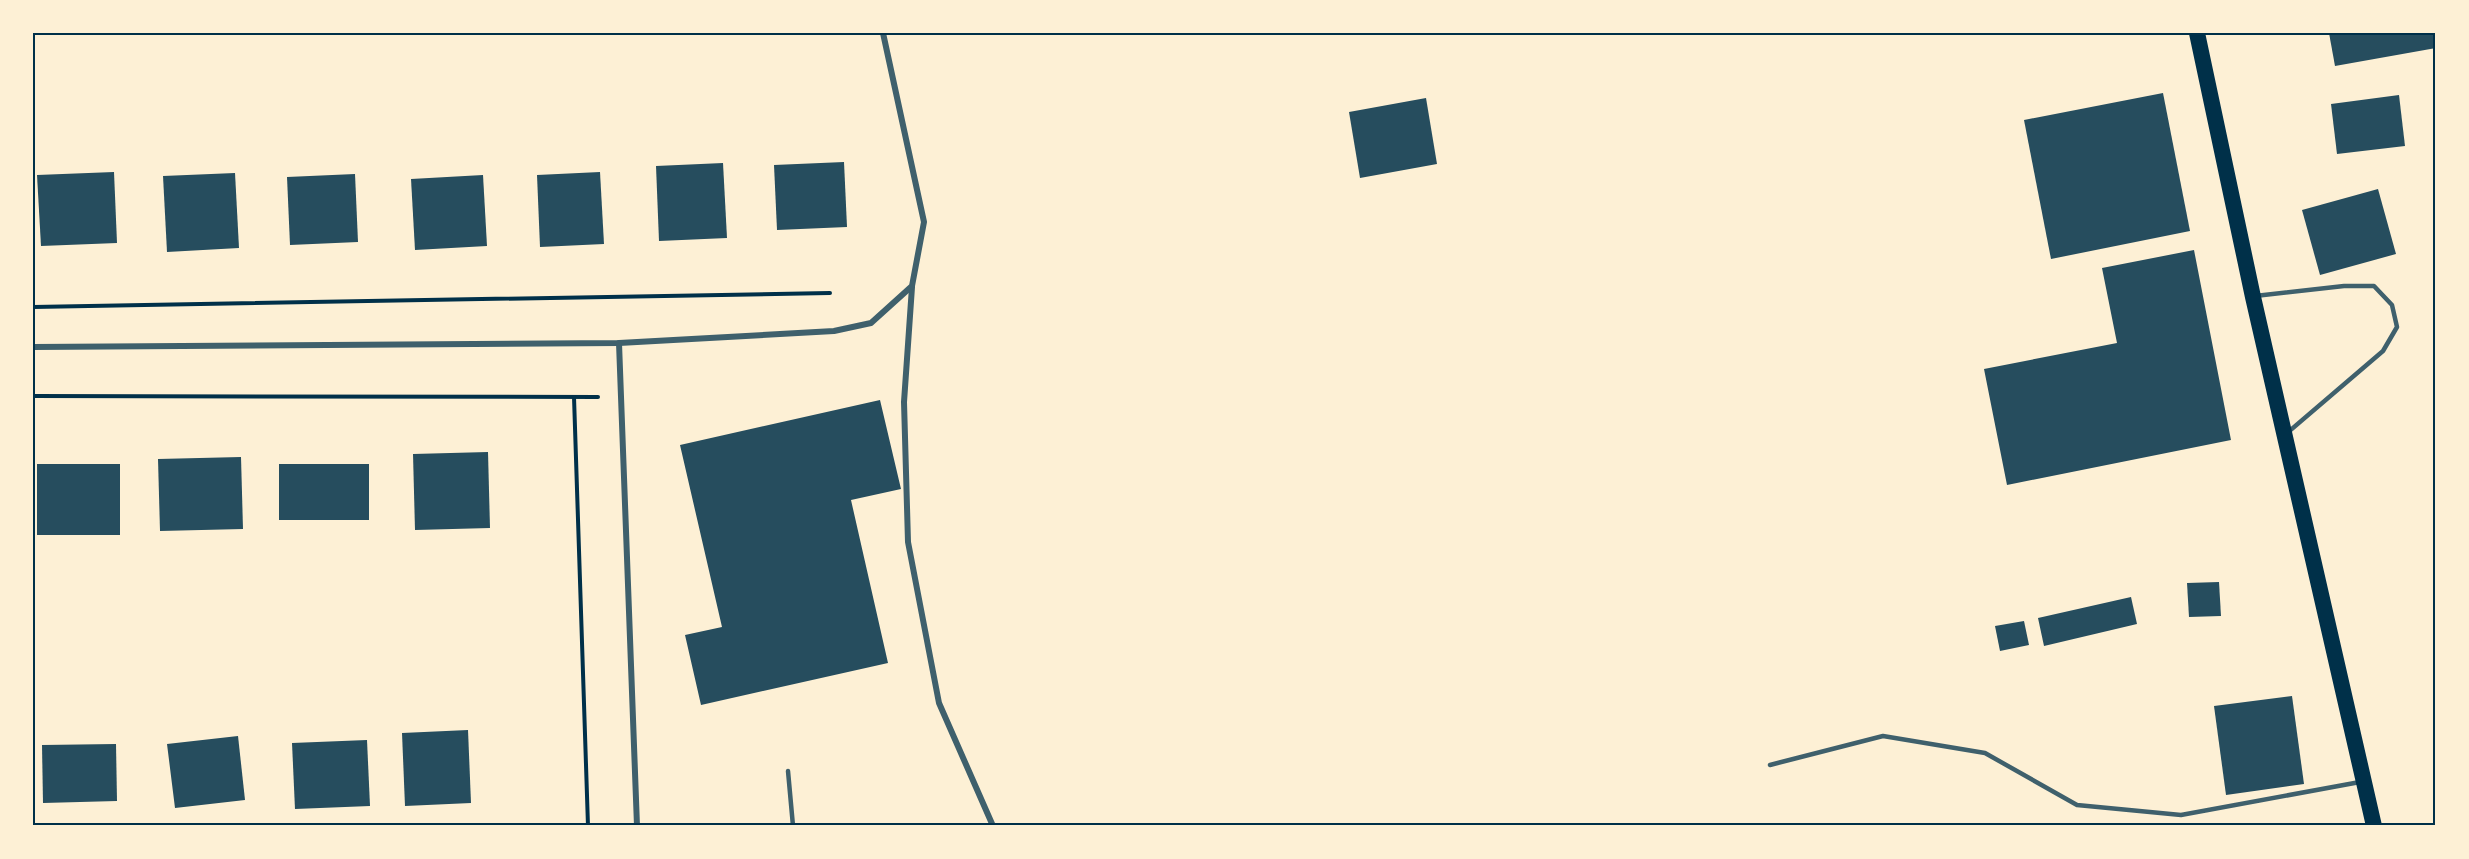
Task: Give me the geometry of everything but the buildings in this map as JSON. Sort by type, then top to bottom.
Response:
[{"type":"highway","points":[[2197,33],[2284,436],[2374,826]]},
{"type":"street","points":[[883,33],[924,222],[912,286],[904,402],[908,542],[939,703],[993,826]]},
{"type":"street","points":[[33,347],[619,343],[834,330],[871,323],[912,286]]},
{"type":"street","points":[[619,343],[623,396],[637,826]]},
{"type":"lane","points":[[2253,297],[2344,286],[2374,286],[2392,305],[2397,327],[2383,351],[2284,436]]},
{"type":"lane","points":[[1770,765],[1883,736],[1986,753],[2077,805],[2181,815],[2364,782]]},
{"type":"lane","points":[[788,771],[793,826]]},
{"type":"path","points":[[33,307],[830,293]]},
{"type":"path","points":[[33,396],[623,396]]},
{"type":"path","points":[[574,397],[588,826]]}]
